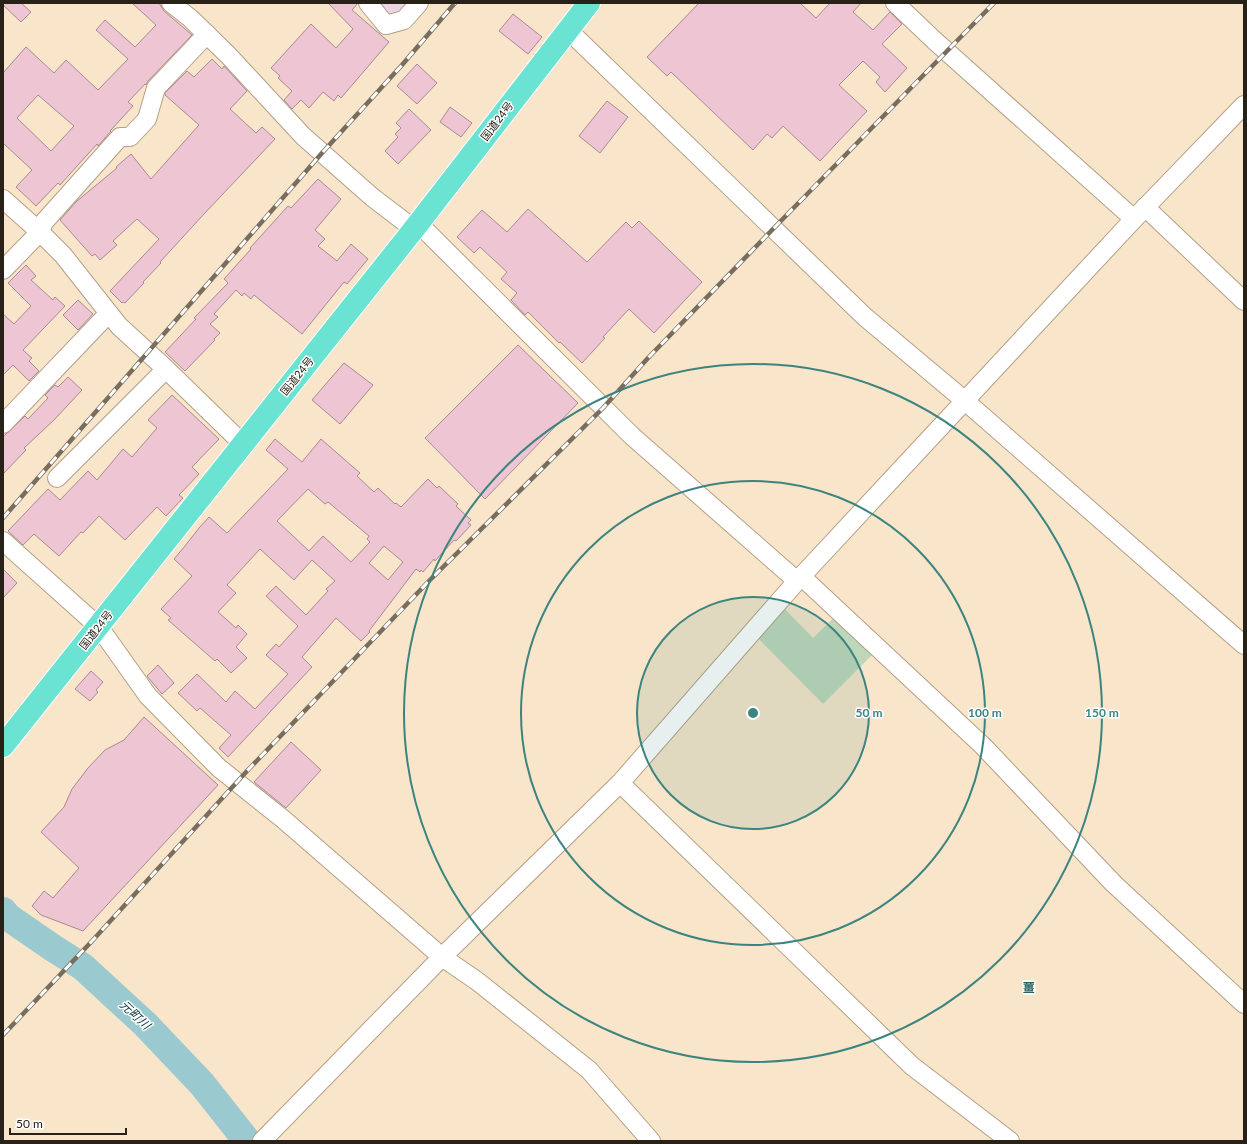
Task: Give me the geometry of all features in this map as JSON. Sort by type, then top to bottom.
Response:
[{"type":"highway","name":"国道24号","points":[[3,746],[417,227],[567,29],[589,3]]},
{"type":"street","points":[[171,3],[207,34],[228,55],[303,136],[372,197],[417,227],[627,431],[799,579],[983,746],[1114,884],[1244,1004]]},
{"type":"street","points":[[368,3],[386,24],[404,20],[419,3]]},
{"type":"street","points":[[895,3],[935,41],[1244,301]]},
{"type":"street","points":[[567,29],[865,318],[964,400],[1244,645]]},
{"type":"street","points":[[3,270],[40,232],[44,222],[120,137],[130,137],[147,119],[156,88],[207,34]]},
{"type":"street","points":[[262,1141],[442,957],[620,783],[799,579],[964,400],[1244,105]]},
{"type":"street","points":[[3,199],[63,255],[77,271],[108,314],[119,326],[166,369],[243,444]]},
{"type":"street","points":[[3,424],[108,314]]},
{"type":"street","points":[[57,478],[166,369]]},
{"type":"street","points":[[3,541],[99,627],[148,696],[219,768],[283,819],[442,957],[477,981],[589,1070],[651,1141]]},
{"type":"street","points":[[620,783],[912,1066],[1010,1141]]},
{"type":"shaded area","points":[[377,3],[409,3],[400,13],[388,15]]},
{"type":"green space","points":[[778,602],[813,638],[840,612],[878,649],[823,704],[752,632]]},
{"type":"building","points":[[3,3],[21,3],[31,12],[21,22],[3,5]]},
{"type":"building","points":[[132,3],[159,3],[164,11],[192,35],[148,81],[146,85],[145,84],[128,102],[133,106],[98,146],[97,144],[60,185],[58,183],[36,206],[16,187],[32,170],[3,143],[3,73],[26,47],[54,73],[66,60],[98,90],[128,59],[96,30],[105,20],[135,47],[156,25]],"holes":[[[38,95],[74,126],[51,151],[17,118]]]},
{"type":"building","points":[[328,3],[358,3],[352,10],[389,42],[341,98],[338,95],[334,101],[323,92],[309,108],[301,100],[292,109],[284,100],[292,91],[278,78],[280,76],[271,68],[311,24],[336,48],[353,29]]},
{"type":"building","points":[[699,3],[800,3],[816,18],[830,3],[861,3],[853,12],[873,30],[890,12],[902,24],[882,44],[907,68],[885,92],[876,82],[880,77],[863,61],[839,85],[867,111],[820,161],[783,126],[772,138],[767,134],[753,150],[671,72],[667,76],[647,57]]},
{"type":"building","points":[[513,14],[542,37],[528,54],[499,31]]},
{"type":"building","points":[[212,59],[222,69],[224,66],[247,91],[230,109],[256,133],[262,127],[275,139],[160,262],[161,263],[143,282],[144,283],[125,303],[122,303],[110,291],[159,239],[137,219],[113,241],[117,245],[100,260],[95,254],[92,256],[60,220],[77,201],[117,168],[116,167],[131,154],[151,179],[199,125],[165,95],[165,93],[187,71],[194,77]]},
{"type":"building","points":[[417,64],[437,83],[417,104],[397,86]]},
{"type":"building","points":[[607,101],[628,117],[600,153],[579,136]]},
{"type":"building","points":[[450,107],[472,123],[461,137],[440,122]]},
{"type":"building","points":[[409,109],[431,130],[398,164],[385,151],[398,137],[395,134],[401,128],[396,123]]},
{"type":"building","points":[[318,179],[341,199],[315,230],[325,239],[318,246],[337,261],[351,244],[368,259],[347,284],[344,282],[302,334],[254,295],[251,299],[244,293],[242,296],[236,290],[214,314],[218,317],[210,324],[220,333],[185,371],[165,352],[196,319],[194,318],[228,283],[224,279],[251,249],[250,248],[288,206],[291,208]]},
{"type":"building","points":[[528,209],[587,262],[626,222],[632,228],[639,221],[702,282],[654,333],[629,309],[603,337],[605,338],[582,363],[560,342],[559,343],[528,312],[525,315],[511,300],[517,293],[501,279],[507,272],[480,247],[474,253],[457,237],[482,210],[507,232]]},
{"type":"building","points":[[26,265],[36,276],[31,280],[53,300],[55,297],[65,306],[23,350],[32,358],[29,361],[39,371],[29,381],[13,365],[3,375],[3,314],[14,324],[31,306],[8,283]]},
{"type":"building","points":[[78,300],[93,314],[78,330],[63,315]]},
{"type":"building","points":[[518,345],[578,403],[485,499],[425,438]]},
{"type":"building","points":[[344,363],[373,385],[340,424],[312,400]]},
{"type":"building","points":[[68,377],[82,390],[54,420],[24,448],[26,450],[3,474],[3,437],[25,416],[28,419],[48,398],[45,395],[55,385],[58,387]]},
{"type":"building","points":[[172,395],[219,439],[192,467],[199,474],[179,495],[183,498],[166,516],[157,507],[125,540],[99,516],[83,533],[81,532],[59,556],[34,534],[23,545],[8,531],[48,489],[60,500],[88,471],[97,480],[123,449],[132,457],[157,428],[148,420]]},
{"type":"building","points":[[275,439],[302,462],[321,439],[360,473],[357,476],[374,492],[378,488],[395,504],[396,503],[401,507],[428,479],[437,488],[439,486],[458,504],[456,506],[471,520],[468,523],[471,525],[456,541],[454,540],[435,561],[434,559],[423,572],[416,569],[369,631],[370,632],[361,641],[336,618],[302,657],[312,667],[228,757],[219,748],[231,735],[200,708],[197,711],[178,693],[197,674],[226,702],[235,691],[255,709],[288,674],[266,655],[276,644],[279,647],[298,626],[266,596],[276,586],[306,615],[328,591],[326,589],[335,581],[312,560],[294,580],[260,549],[227,585],[236,593],[218,612],[236,628],[238,625],[247,634],[236,647],[247,658],[231,673],[217,659],[215,661],[168,620],[171,618],[161,609],[192,576],[174,559],[199,528],[209,517],[227,533],[288,469],[266,450]],"holes":[[[308,489],[325,504],[328,502],[369,536],[367,539],[370,542],[351,562],[323,536],[309,551],[277,521]],[[384,546],[403,562],[388,580],[369,563]]]},
{"type":"building","points":[[3,569],[17,583],[3,598]]},
{"type":"building","points":[[158,665],[174,683],[162,694],[147,676]]},
{"type":"building","points":[[91,671],[103,682],[96,690],[98,692],[90,701],[75,689]]},
{"type":"building","points":[[144,717],[218,785],[83,931],[41,915],[32,906],[44,891],[53,898],[79,868],[41,832],[64,807],[72,789],[88,768],[105,750],[124,740]]},
{"type":"building","points":[[291,742],[321,770],[286,808],[254,782]]},
{"type":"waterway","name":"元町川","points":[[3,911],[8,917],[83,967],[145,1024],[202,1084],[247,1141]]},
{"type":"railway","points":[[3,518],[455,3]]},
{"type":"railway","points":[[3,1035],[93,940],[247,771],[428,582],[603,408],[648,358],[994,3]]},
{"type":"district","name":"薑","points":[[1029,988]]}]
